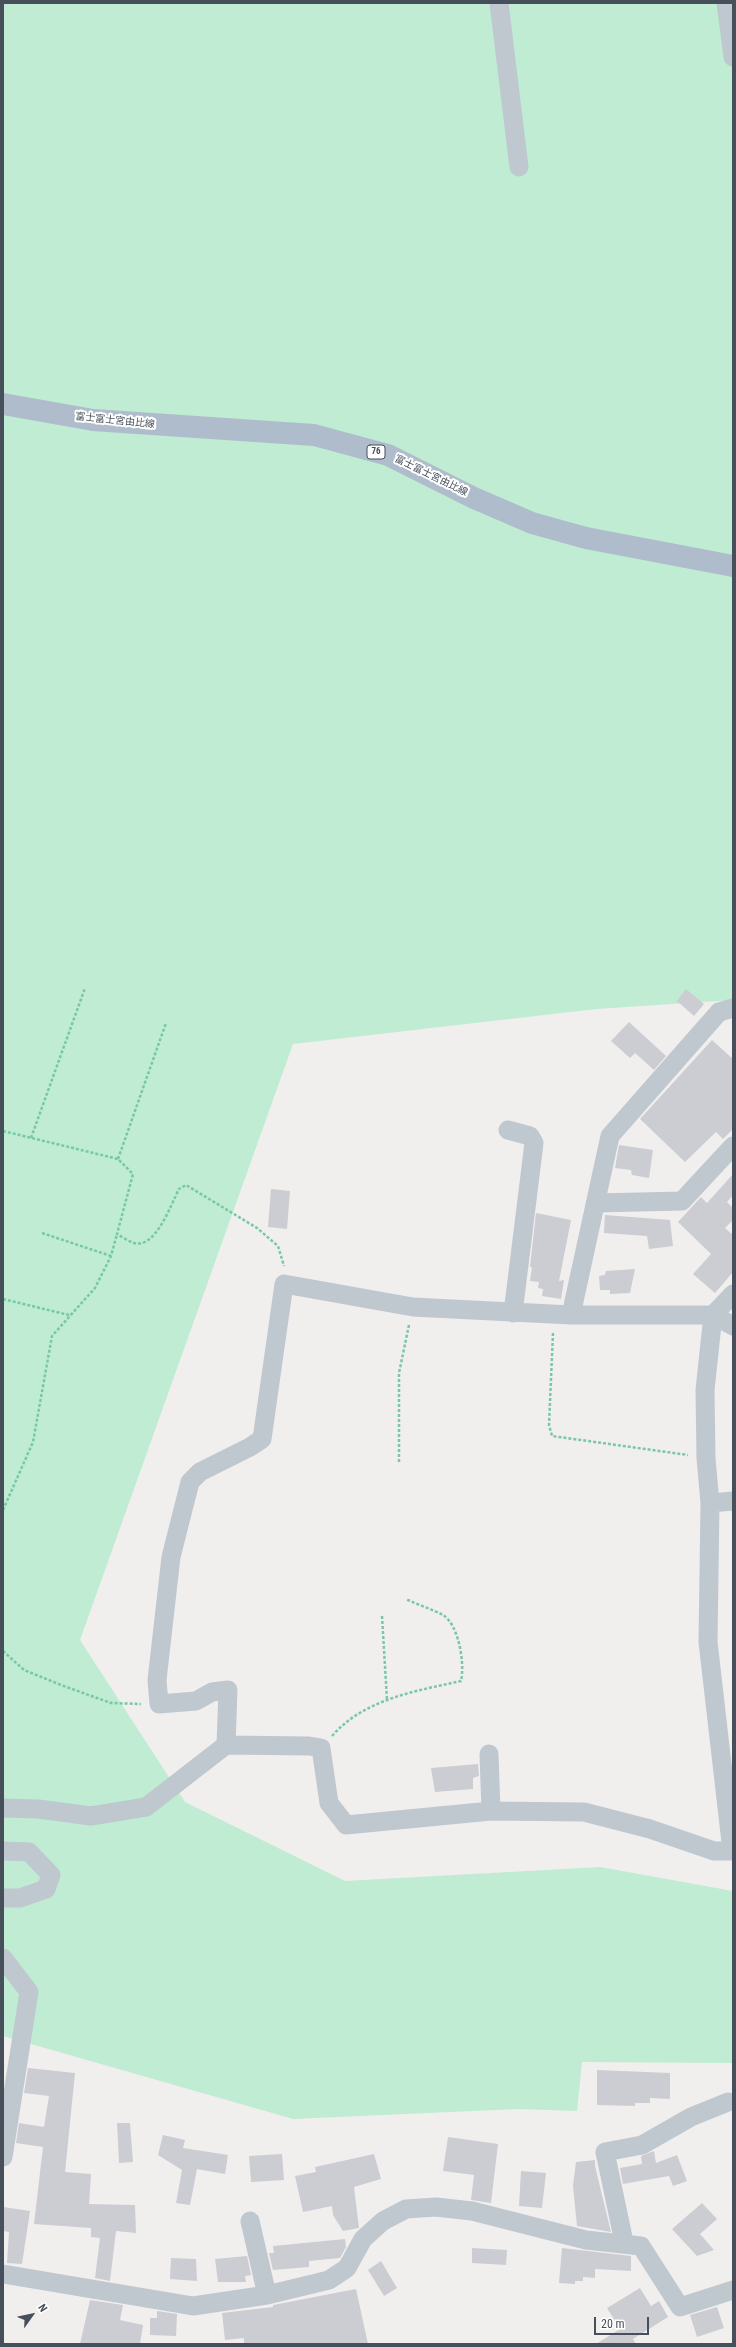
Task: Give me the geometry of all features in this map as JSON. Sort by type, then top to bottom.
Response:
[{"type":"main road","name":"富士富士宮由比線","points":[[3,404],[93,420],[314,435],[388,455],[474,498],[532,523],[586,538],[733,566]]},
{"type":"street","points":[[499,3],[519,167]]},
{"type":"street","points":[[726,3],[733,57]]},
{"type":"street","points":[[563,1315],[596,1202],[610,1136],[719,1012],[733,1008]]},
{"type":"street","points":[[508,1130],[530,1136],[534,1143],[513,1313]]},
{"type":"street","points":[[596,1202],[682,1200],[731,1154]]},
{"type":"street","points":[[226,1745],[228,1690],[212,1692],[196,1701],[159,1704],[157,1680],[171,1557],[190,1482],[200,1472],[250,1447],[262,1439],[284,1284],[413,1307],[563,1315],[713,1315],[733,1326]]},
{"type":"street","points":[[3,1808],[38,1809],[91,1816],[146,1807],[226,1745],[322,1748],[329,1803],[346,1825],[491,1811],[584,1812],[650,1829],[714,1851],[733,1851],[708,1642],[710,1503],[706,1458],[705,1390],[713,1315],[733,1294]]},
{"type":"street","points":[[710,1503],[733,1501]]},
{"type":"street","points":[[489,1754],[491,1811]]},
{"type":"street","points":[[3,1851],[28,1852],[51,1875],[46,1889],[20,1898],[3,1898]]},
{"type":"street","points":[[3,1958],[29,1992],[3,2157]]},
{"type":"street","points":[[624,2242],[605,2152],[642,2145],[691,2117],[728,2102]]},
{"type":"street","points":[[3,2274],[193,2306],[267,2295],[329,2280],[347,2268],[364,2239],[383,2221],[406,2209],[436,2207],[472,2211],[586,2240],[624,2242],[641,2246],[680,2307],[733,2290]]},
{"type":"street","points":[[250,2221],[267,2295]]},
{"type":"path","points":[[31,1138],[85,988]]},
{"type":"path","points":[[118,1159],[166,1023]]},
{"type":"path","points":[[3,1131],[118,1159],[133,1174],[112,1256],[95,1288],[69,1315],[52,1336],[33,1442],[3,1510]]},
{"type":"path","points":[[117,1234],[135,1243],[147,1242],[154,1236],[179,1189],[186,1185],[257,1228],[278,1246],[284,1264],[284,1284]]},
{"type":"path","points":[[42,1233],[112,1256]]},
{"type":"path","points":[[3,1299],[69,1315]]},
{"type":"path","points":[[398,1462],[399,1373],[413,1307]]},
{"type":"path","points":[[563,1315],[550,1358],[549,1425],[552,1436],[706,1458]]},
{"type":"path","points":[[322,1748],[343,1723],[373,1706],[413,1691],[462,1681],[464,1667],[455,1630],[444,1616],[406,1599]]},
{"type":"path","points":[[382,1616],[387,1700]]},
{"type":"path","points":[[3,1651],[24,1670],[111,1704],[159,1704]]},
{"type":"green space","points":[[3,3],[733,3],[733,1000],[596,1009],[293,1044],[80,1640],[185,1802],[345,1881],[600,1867],[733,1891],[733,2063],[582,2062],[577,2111],[518,2109],[293,2119],[3,2036]]},
{"type":"building","points":[[686,989],[704,1004],[694,1016],[677,1001]]},
{"type":"building","points":[[629,1022],[666,1056],[654,1070],[635,1053],[630,1058],[611,1041]]},
{"type":"building","points":[[712,1040],[733,1059],[733,1129],[723,1139],[716,1132],[685,1162],[640,1119]]},
{"type":"building","points":[[619,1145],[653,1150],[649,1178],[632,1175],[631,1170],[615,1168]]},
{"type":"building","points":[[733,1174],[733,1195],[727,1202],[733,1208],[733,1220],[725,1228],[733,1235],[733,1272],[715,1293],[693,1274],[711,1254],[678,1222],[701,1197],[707,1203]]},
{"type":"building","points":[[271,1189],[290,1191],[287,1229],[268,1227]]},
{"type":"building","points":[[536,1213],[571,1220],[559,1281],[564,1280],[561,1299],[542,1296],[543,1289],[538,1288],[539,1282],[530,1281],[532,1267],[530,1267]]},
{"type":"building","points":[[605,1215],[670,1220],[673,1246],[649,1249],[647,1236],[604,1233]]},
{"type":"building","points":[[635,1269],[630,1293],[610,1294],[610,1290],[600,1290],[599,1276],[605,1275],[606,1271]]},
{"type":"building","points":[[478,1764],[479,1776],[473,1778],[473,1789],[435,1792],[431,1768]]},
{"type":"building","points":[[28,2068],[75,2073],[65,2172],[91,2174],[89,2204],[135,2205],[136,2233],[116,2231],[110,2281],[95,2278],[100,2238],[91,2237],[91,2228],[34,2224],[43,2147],[16,2143],[19,2123],[44,2127],[49,2096],[24,2093]]},
{"type":"building","points":[[597,2070],[670,2073],[670,2099],[650,2098],[650,2103],[635,2103],[635,2106],[597,2105]]},
{"type":"building","points":[[117,2123],[130,2123],[133,2162],[119,2163]]},
{"type":"building","points":[[163,2135],[185,2140],[183,2148],[228,2155],[225,2174],[197,2169],[190,2205],[176,2203],[182,2170],[158,2155]]},
{"type":"building","points":[[448,2137],[498,2144],[491,2203],[471,2200],[474,2175],[443,2171]]},
{"type":"building","points":[[654,2151],[656,2163],[677,2155],[687,2181],[673,2186],[669,2176],[623,2184],[620,2168],[642,2164],[641,2156]]},
{"type":"building","points":[[282,2154],[284,2180],[251,2182],[249,2156]]},
{"type":"building","points":[[374,2154],[381,2179],[354,2187],[359,2228],[343,2231],[333,2215],[332,2206],[303,2212],[295,2176],[316,2172],[315,2167]]},
{"type":"building","points":[[595,2160],[595,2166],[611,2232],[577,2226],[573,2186],[576,2162]]},
{"type":"building","points":[[521,2171],[546,2173],[542,2208],[519,2206]]},
{"type":"building","points":[[702,2203],[717,2219],[700,2234],[714,2250],[697,2256],[672,2229]]},
{"type":"building","points":[[3,2207],[30,2211],[22,2264],[7,2263],[9,2232],[3,2231]]},
{"type":"building","points":[[345,2239],[346,2247],[340,2258],[309,2261],[309,2267],[273,2270],[269,2253],[274,2253],[273,2246]]},
{"type":"building","points":[[472,2248],[507,2250],[506,2265],[472,2263]]},
{"type":"building","points":[[562,2248],[631,2256],[631,2271],[595,2269],[595,2278],[583,2277],[583,2281],[575,2281],[575,2284],[559,2283]]},
{"type":"building","points":[[247,2256],[251,2275],[245,2276],[246,2282],[218,2282],[215,2259]]},
{"type":"building","points":[[171,2258],[196,2259],[197,2281],[170,2279]]},
{"type":"building","points":[[381,2261],[397,2288],[384,2296],[368,2270]]},
{"type":"building","points":[[640,2288],[651,2306],[659,2301],[668,2317],[633,2339],[636,2344],[596,2344],[620,2329],[607,2308]]},
{"type":"building","points":[[356,2289],[368,2344],[244,2344],[244,2338],[225,2340],[222,2313],[273,2307],[273,2305]]},
{"type":"building","points":[[90,2300],[123,2305],[120,2320],[143,2325],[140,2344],[80,2344]]},
{"type":"building","points":[[717,2307],[724,2328],[697,2337],[690,2315]]},
{"type":"building","points":[[157,2311],[177,2314],[176,2336],[150,2335],[150,2318],[157,2318]]}]
